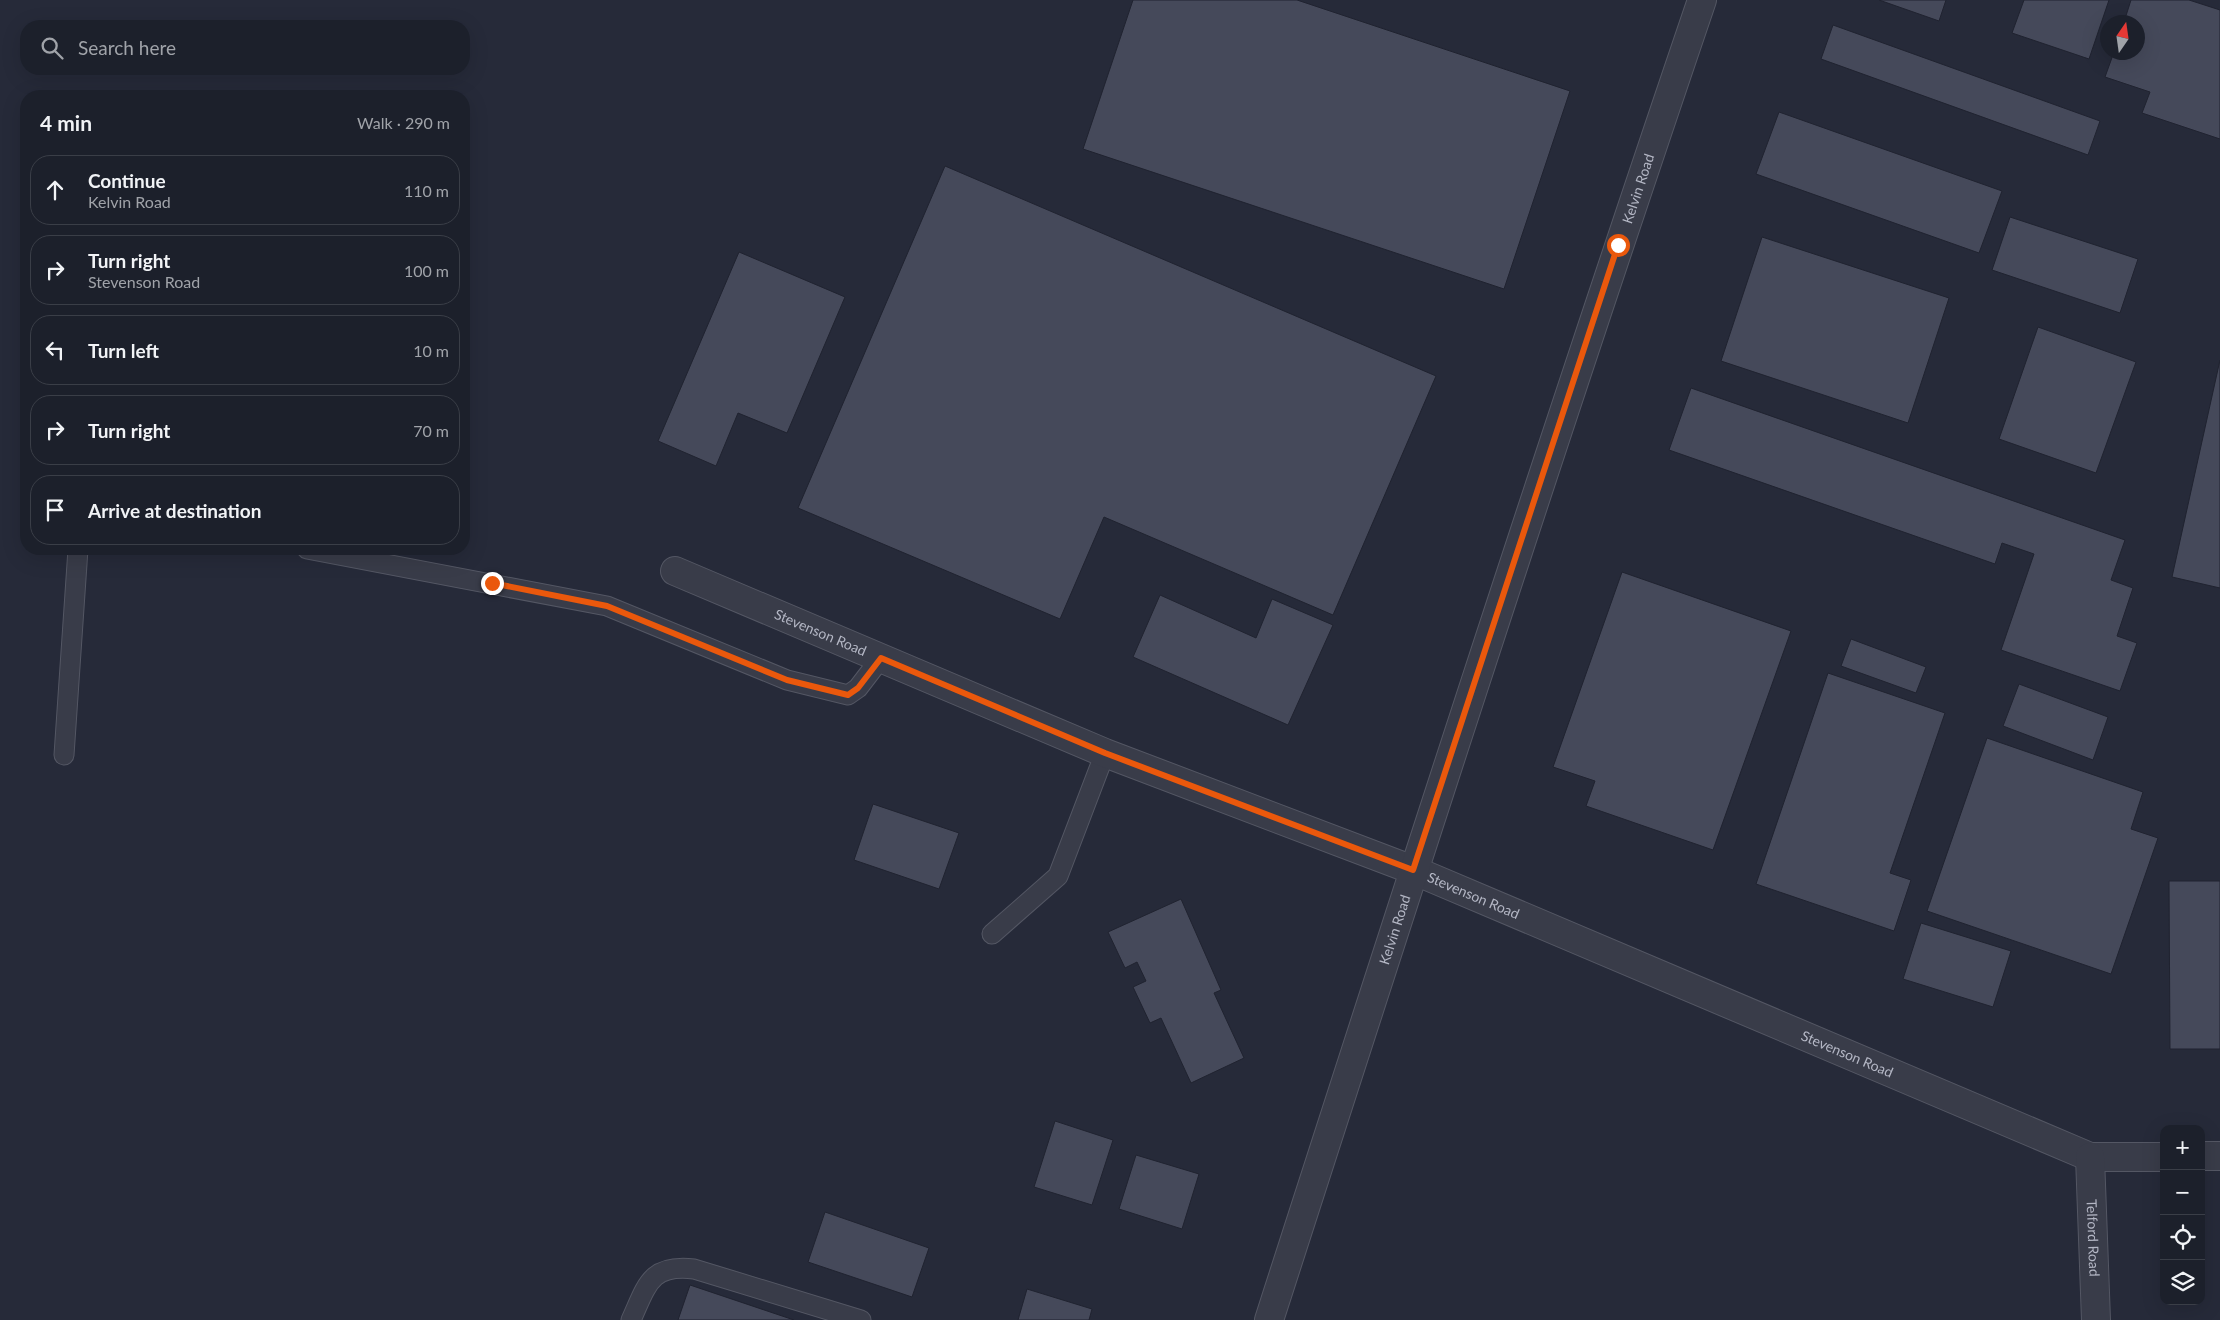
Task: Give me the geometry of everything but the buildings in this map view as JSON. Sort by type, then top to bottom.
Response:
[{"type":"street","name":"Kelvin Road","points":[[1269,1320],[1413,870],[1622,236],[1702,0]]},
{"type":"street","name":"Stevenson Road","points":[[675,571],[1105,753],[1413,870],[2090,1157],[2160,1156]]},
{"type":"street","points":[[2205,1156],[2220,1156]]},
{"type":"street","name":"Telford Road","points":[[2090,1157],[2096,1320]]},
{"type":"lane","points":[[64,755],[78,555]]},
{"type":"lane","points":[[339,555],[607,606],[787,680],[831,692],[848,695],[858,688],[881,658]]},
{"type":"lane","points":[[992,934],[1058,876],[1105,753]]},
{"type":"lane","points":[[631,1320],[646,1287],[658,1272],[676,1267],[694,1270],[861,1320]]},
{"type":"route","points":[[492,583],[607,606],[787,680],[831,692],[848,695],[858,688],[881,658],[1105,753],[1413,870],[1618,245]]}]
